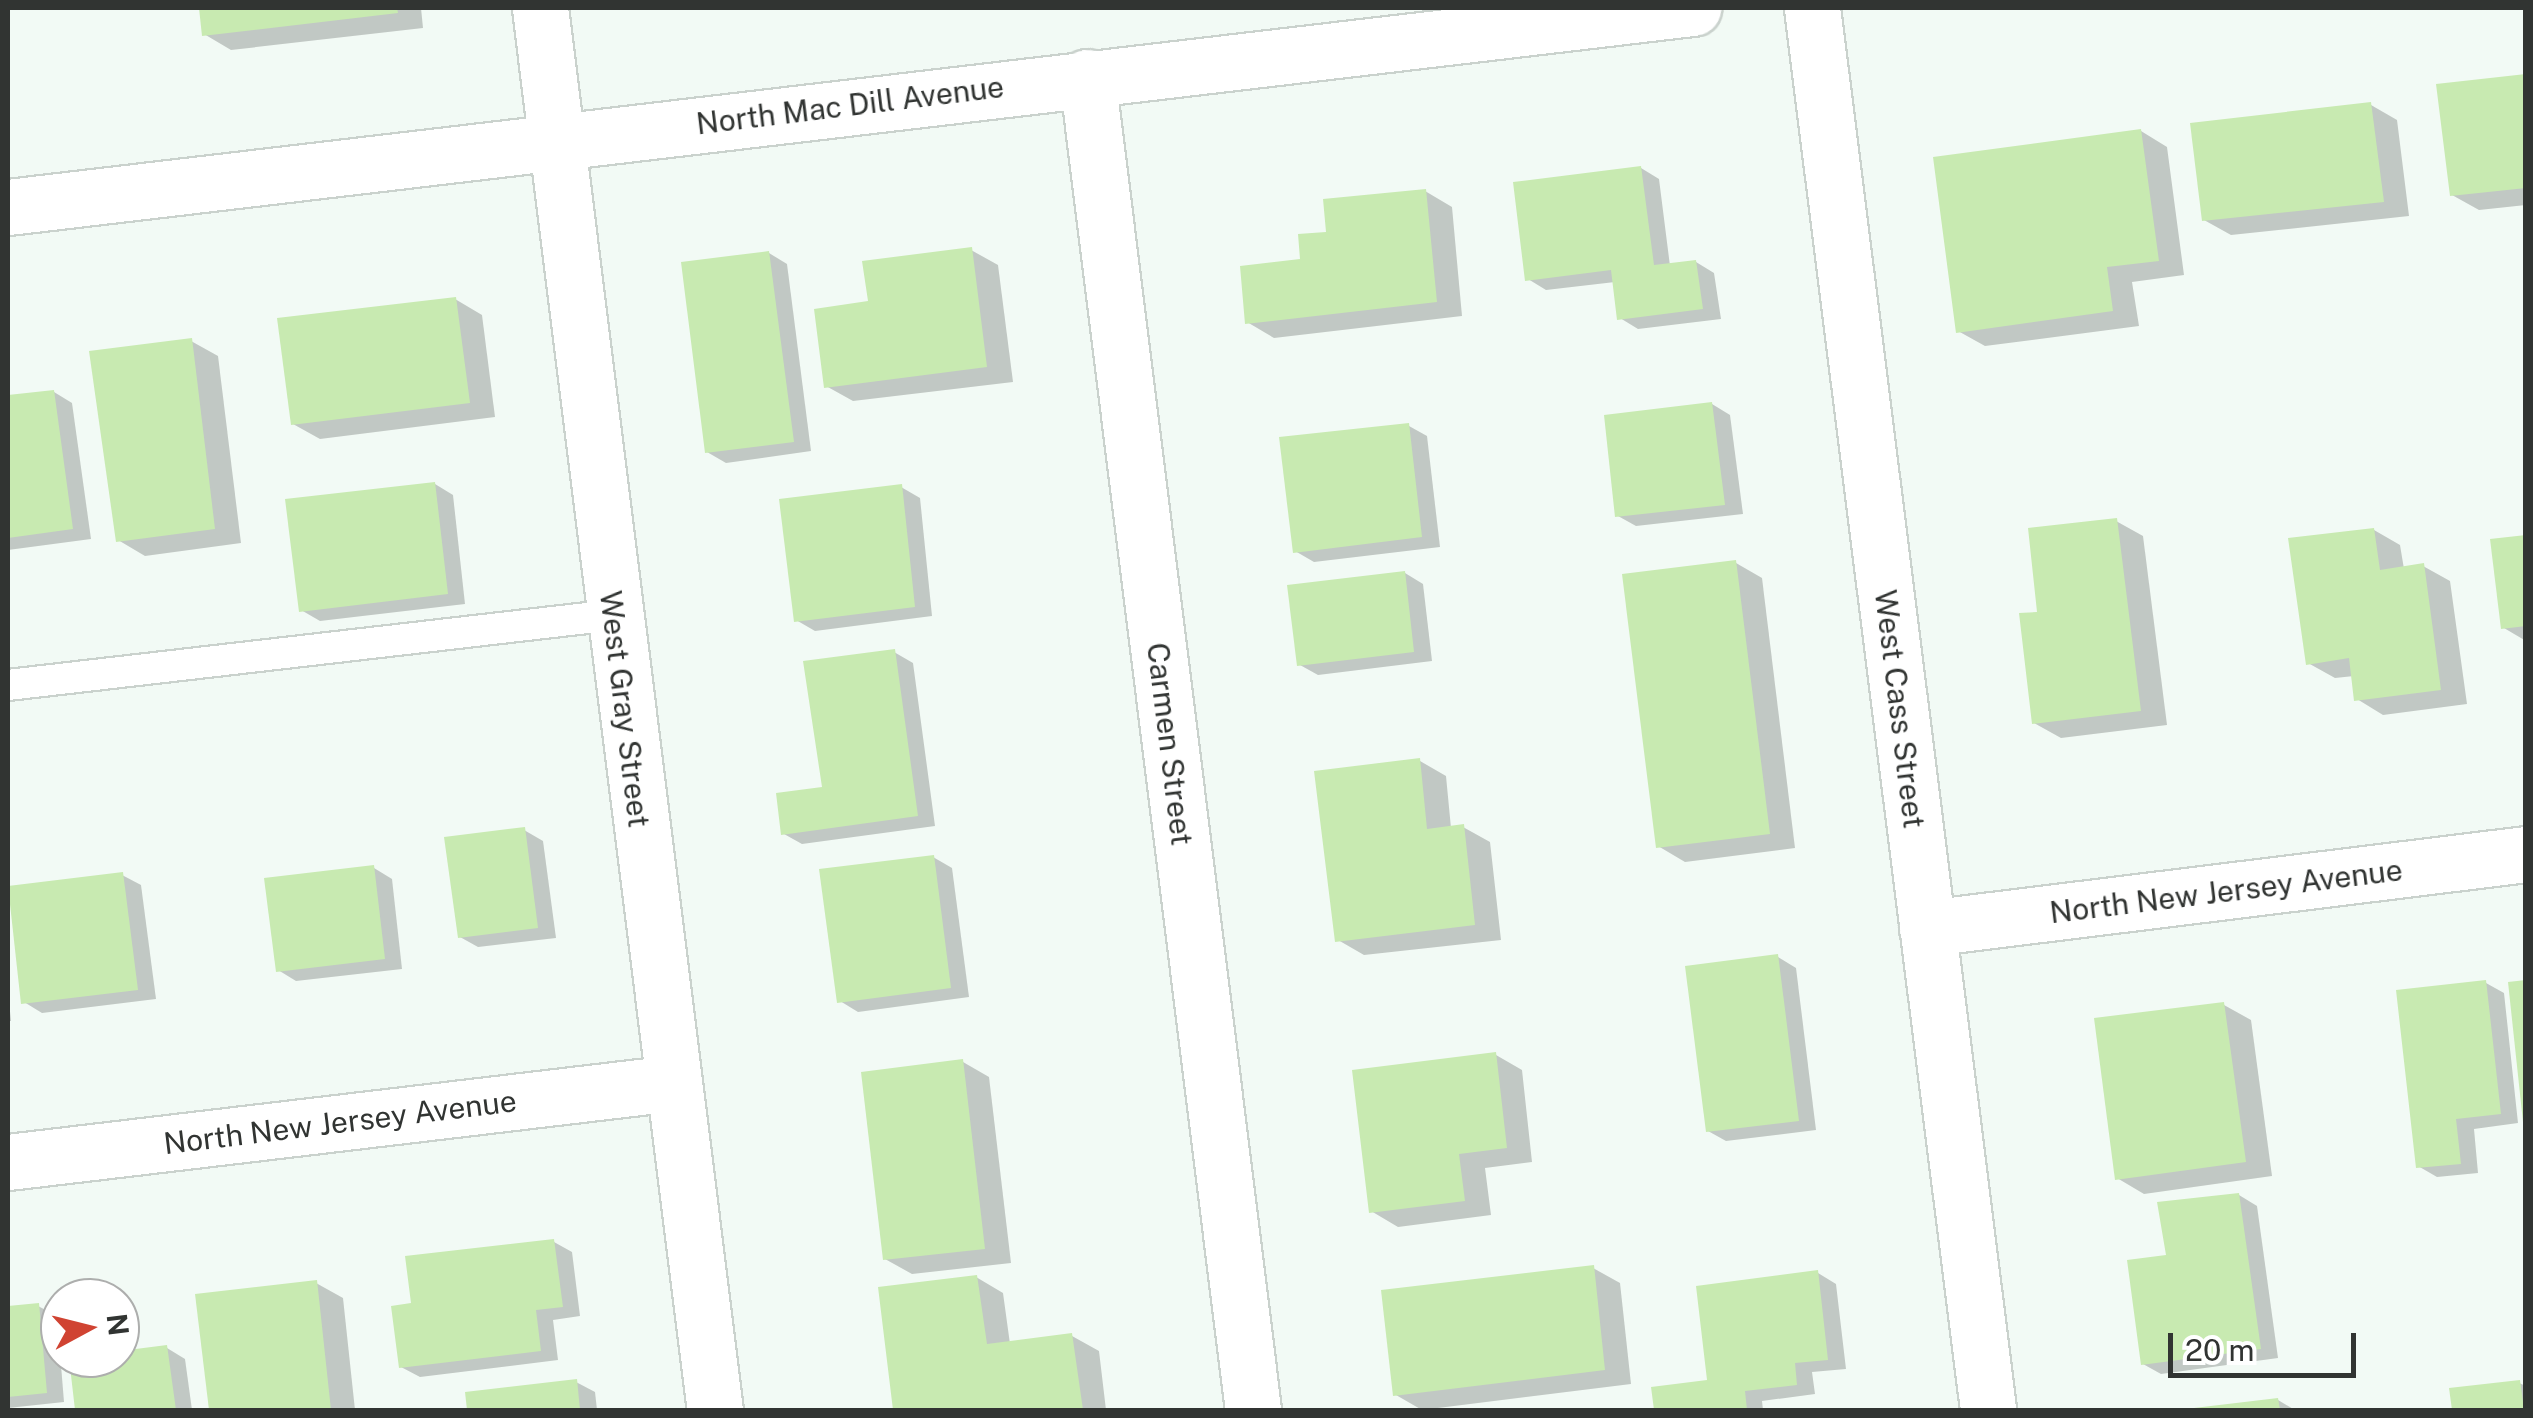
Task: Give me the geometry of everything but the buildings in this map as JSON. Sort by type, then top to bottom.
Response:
[{"type":"street","name":"West Gray Street","points":[[540,8],[553,141],[715,1410]]},
{"type":"street","name":"North Mac Dill Avenue","points":[[8,208],[1693,8]]},
{"type":"street","name":"West Cass Street","points":[[1812,8],[1988,1410]]},
{"type":"street","name":"Carmen Street","points":[[1088,77],[1252,1410]]},
{"type":"street","name":"North New Jersey Avenue","points":[[1927,928],[2526,854]]},
{"type":"street","name":"North New Jersey Avenue","points":[[8,1162],[673,1082]]},
{"type":"lane","points":[[8,685],[613,615]]}]
